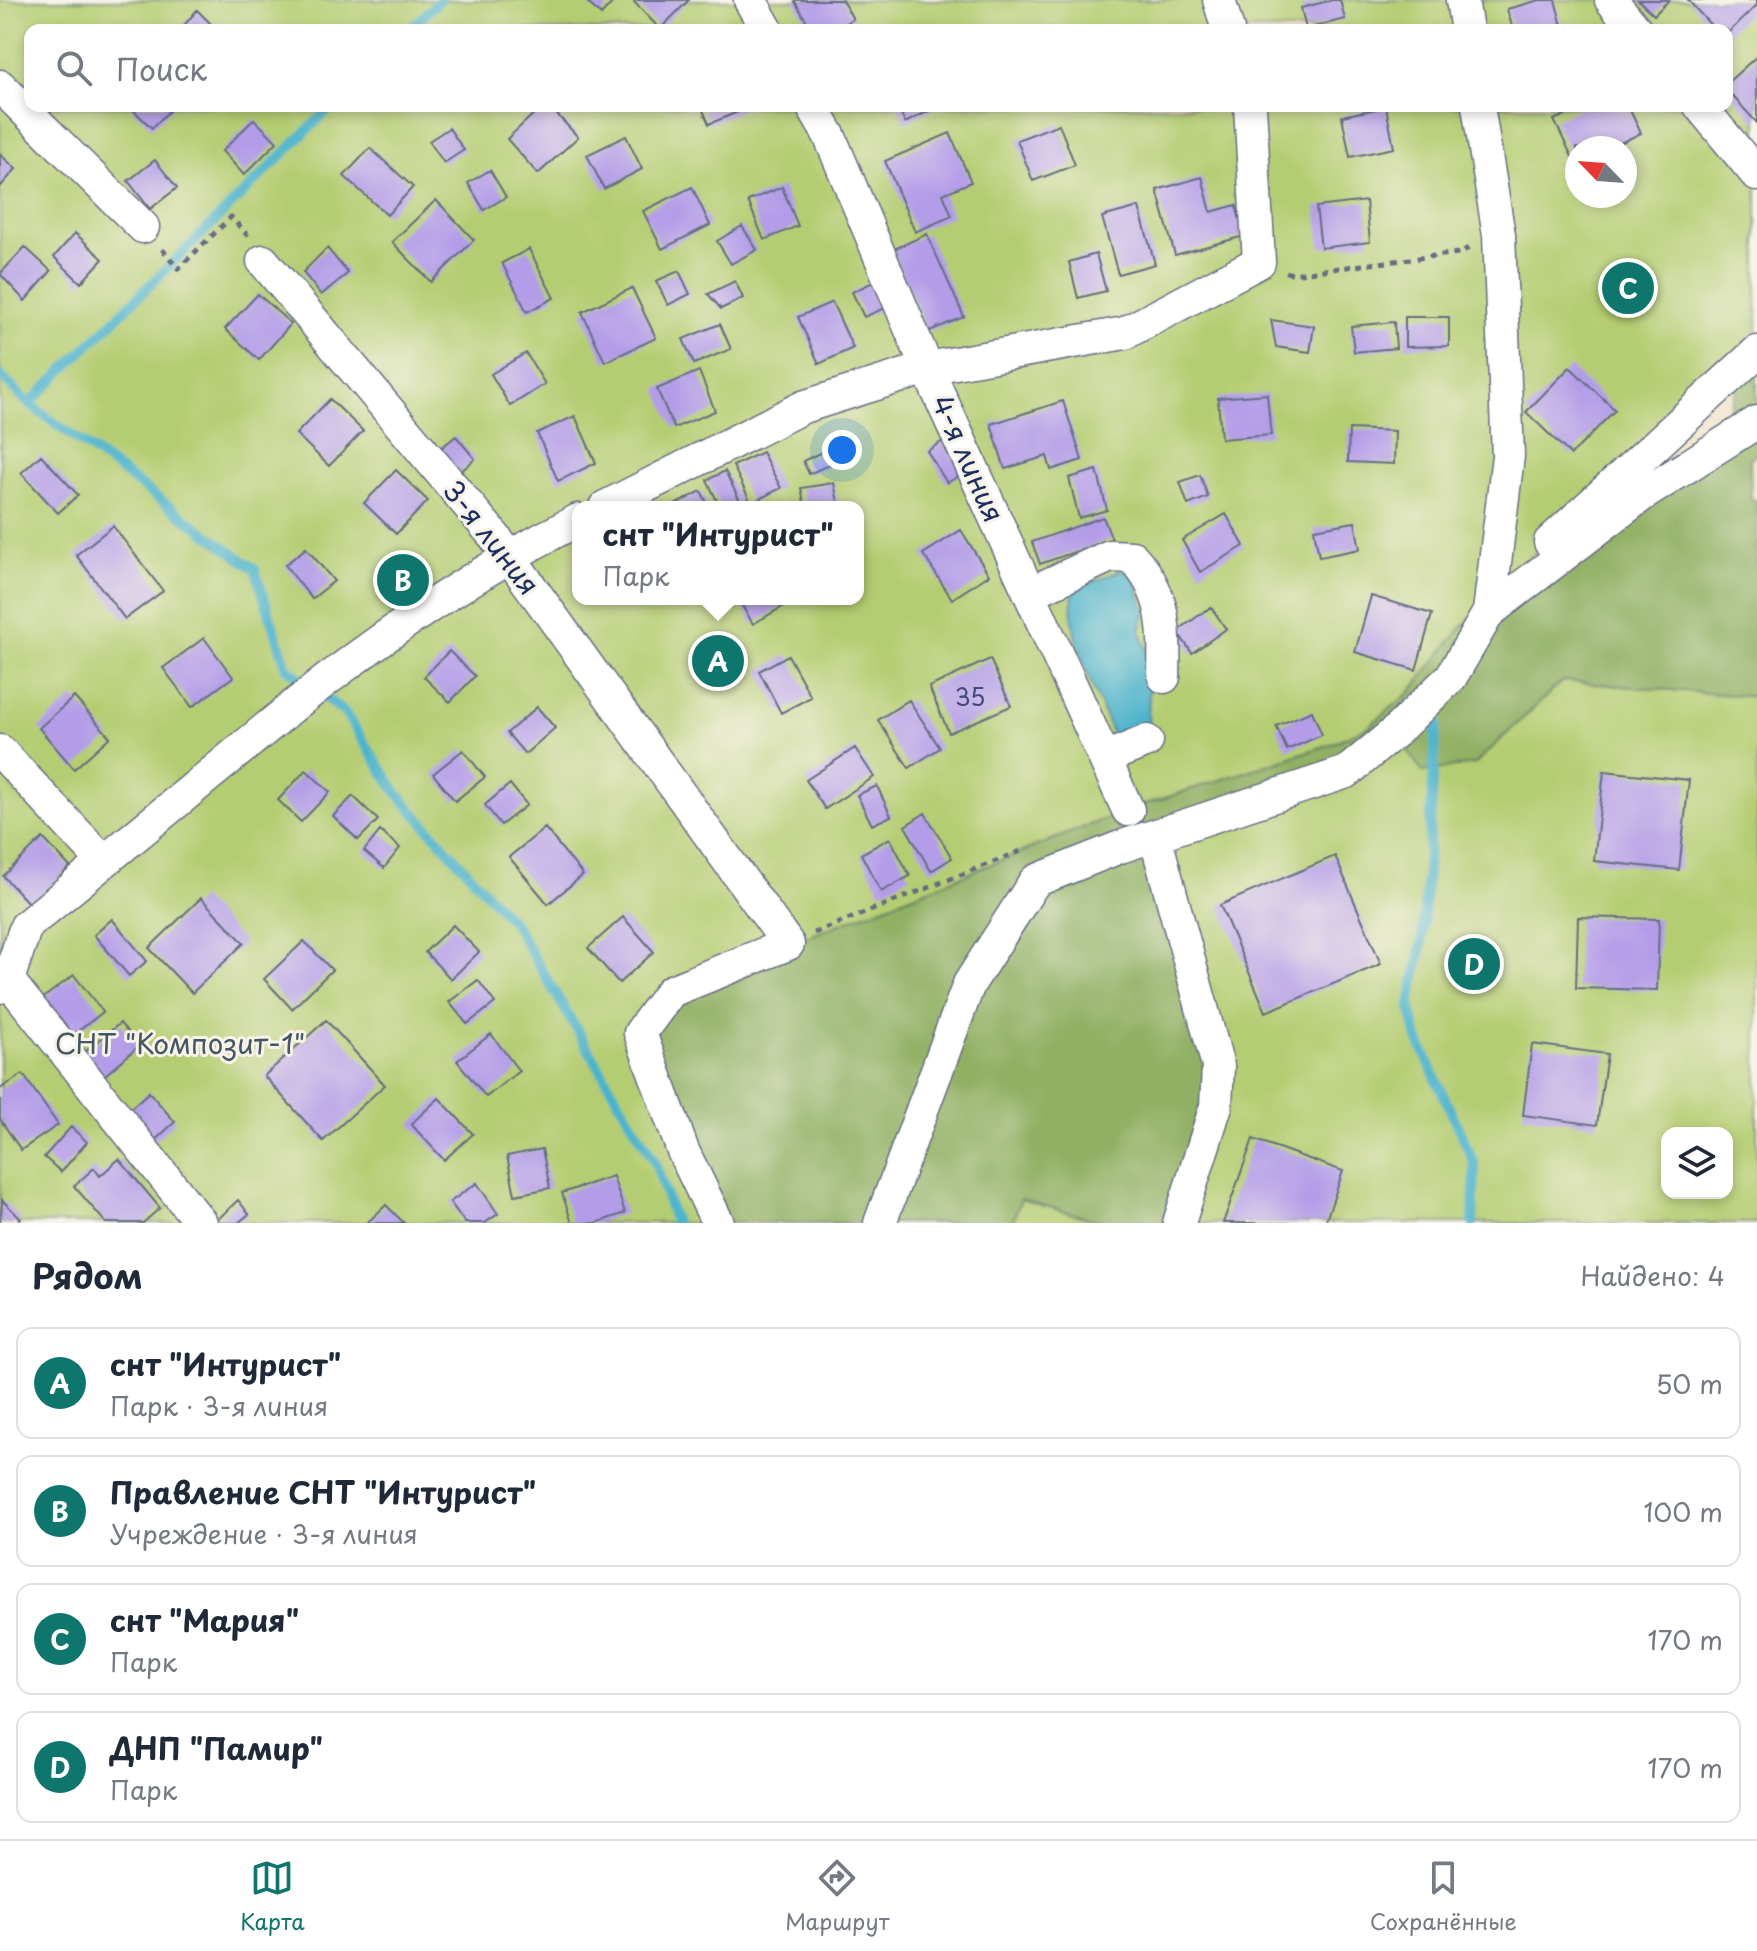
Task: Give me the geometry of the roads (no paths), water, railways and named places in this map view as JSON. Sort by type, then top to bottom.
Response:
[{"type":"street","points":[[750,0],[764,24]]},
{"type":"street","points":[[1219,0],[1226,24]]},
{"type":"street","points":[[1462,0],[1466,24]]},
{"type":"street","points":[[1611,0],[1631,24]]},
{"type":"street","points":[[0,86],[24,110]]},
{"type":"street","points":[[26,112],[143,227]]},
{"type":"street","name":"4-я линия","points":[[816,112],[829,135],[927,368],[1128,810]]},
{"type":"street","points":[[617,501],[803,407],[927,368],[1125,333],[1259,262],[1250,112]]},
{"type":"street","points":[[1479,112],[1499,235],[1508,456],[1490,604]]},
{"type":"street","points":[[1705,112],[1757,175]]},
{"type":"street","name":"3-я линия","points":[[263,261],[509,555],[788,944],[671,991],[640,1033],[678,1138],[718,1223]]},
{"type":"street","points":[[880,1223],[969,984],[1035,881],[1155,836],[1347,772],[1396,731],[1451,677],[1490,604],[1757,352]]},
{"type":"street","points":[[1490,604],[1641,496],[1757,422]]},
{"type":"street","points":[[201,1223],[4,984],[26,926],[333,675],[509,555],[572,523]]},
{"type":"street","points":[[1030,593],[1110,556],[1132,557],[1157,590],[1165,623],[1164,677]]},
{"type":"street","points":[[1105,758],[1147,741]]},
{"type":"street","points":[[0,751],[103,861]]},
{"type":"street","points":[[1155,836],[1218,1066],[1216,1106],[1179,1223]]},
{"type":"water","points":[[1124,569],[1135,580],[1146,612],[1140,630],[1150,661],[1148,726],[1115,739],[1084,662],[1072,618],[1072,601],[1077,588]]},
{"type":"waterway","points":[[415,24],[440,0]]},
{"type":"waterway","points":[[29,404],[326,112]]},
{"type":"waterway","points":[[0,375],[29,404],[255,569],[287,668],[345,713],[397,793],[515,925],[655,1162],[675,1223]]},
{"type":"waterway","points":[[1437,722],[1422,944],[1410,1005],[1418,1039],[1475,1165],[1473,1223]]},
{"type":"place","name":"снт \"Мария\"","points":[[1628,288]]},
{"type":"place","name":"Правление СНТ \"Интурист\"","points":[[403,580]]},
{"type":"place","name":"снт \"Интурист\"","points":[[718,661]]},
{"type":"place","name":"ДНП \"Памир\"","points":[[1474,964]]},
{"type":"park label","name":"СНТ \"Композит-1\"","points":[[180,1042]]}]
